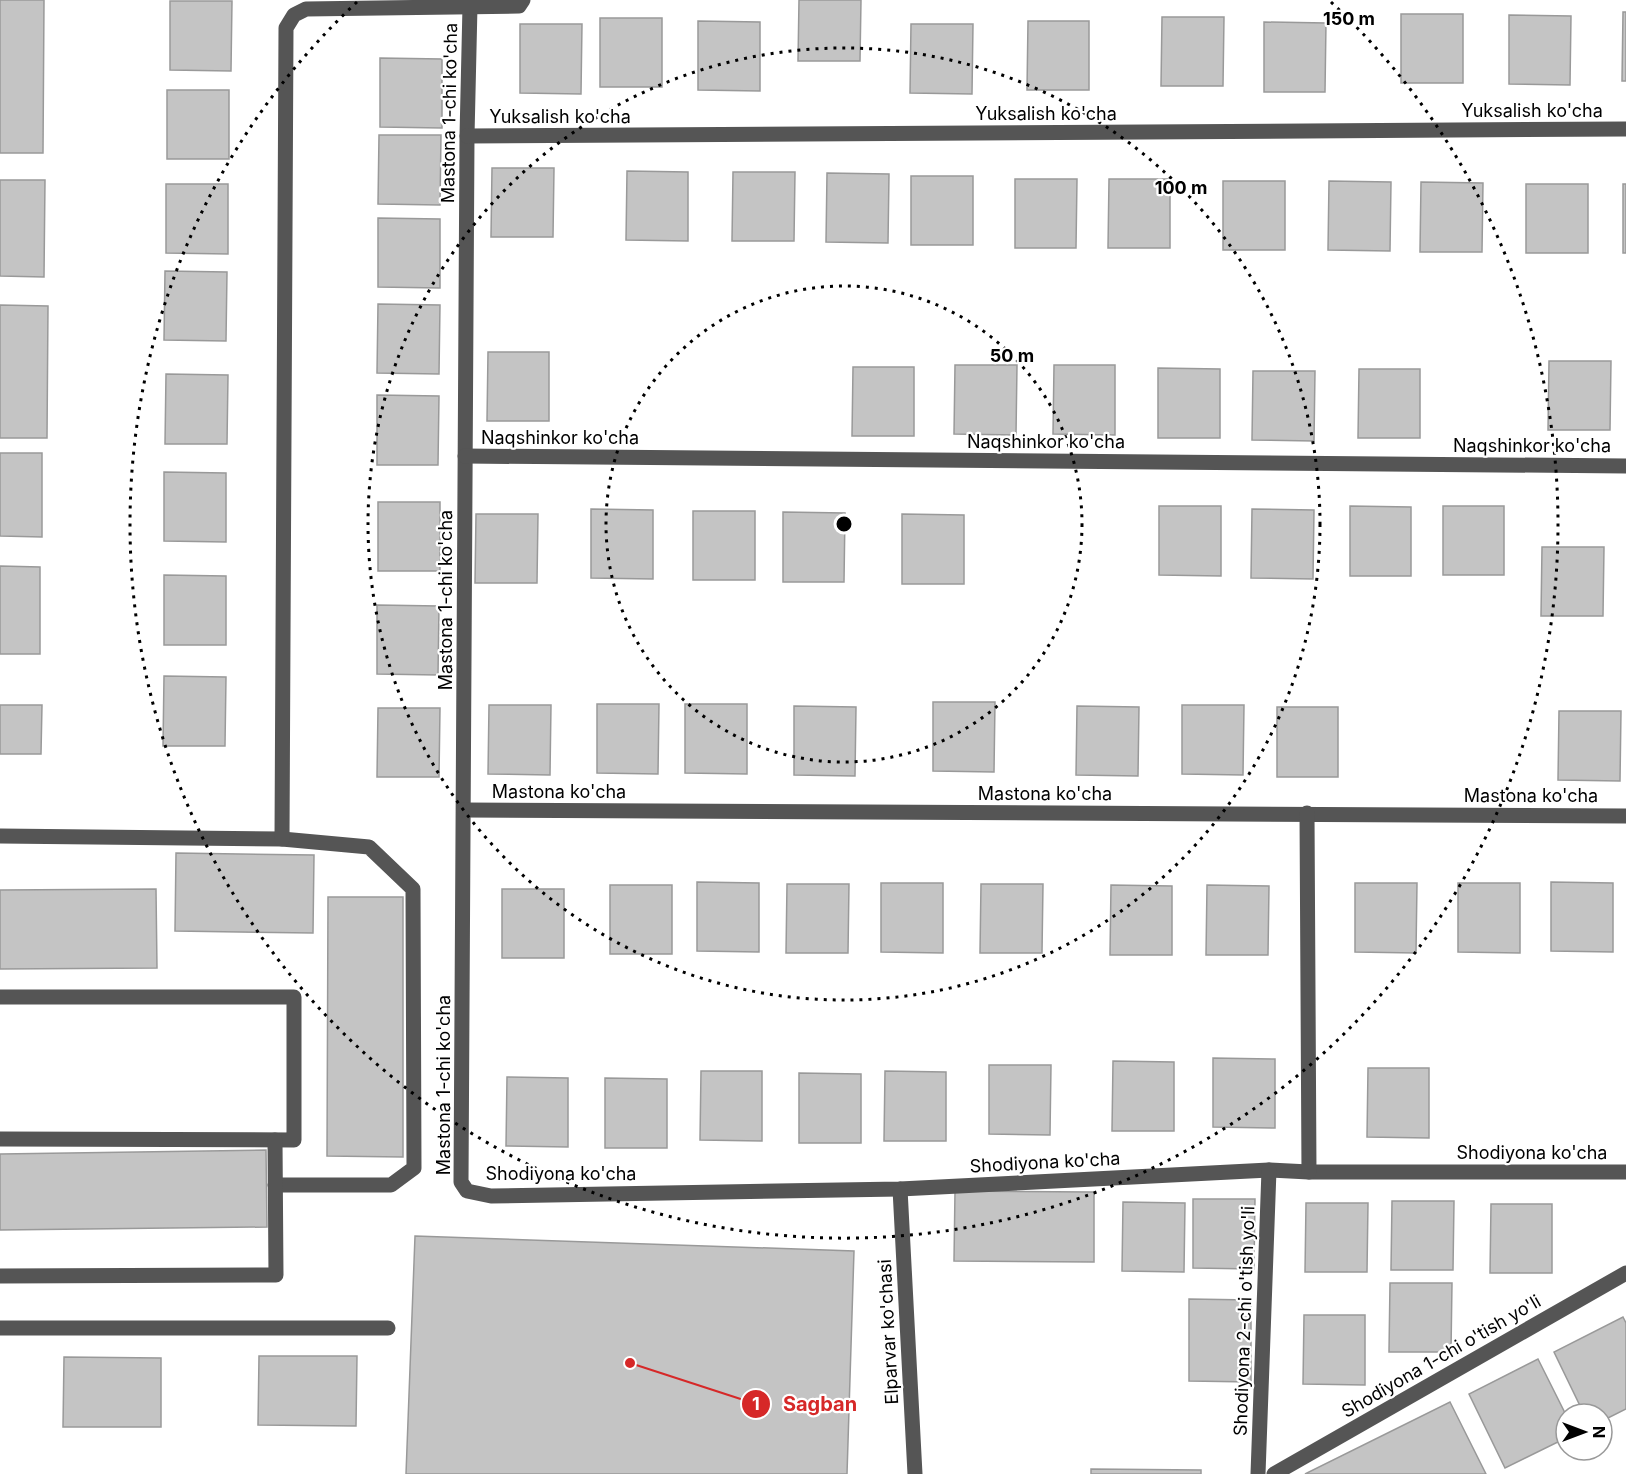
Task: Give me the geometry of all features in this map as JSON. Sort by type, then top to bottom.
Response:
[{"type":"street","points":[[282,839],[286,28],[294,15],[306,9],[519,6],[523,0]]},
{"type":"street","name":"Mastona 1-chi ko'cha","points":[[467,1191],[461,1182],[467,136],[470,6]]},
{"type":"street","name":"Yuksalish ko'cha","points":[[467,136],[1626,129]]},
{"type":"street","name":"Naqshinkor ko'cha","points":[[465,456],[1626,466]]},
{"type":"street","name":"Mastona ko'cha","points":[[464,810],[1626,816]]},
{"type":"street","points":[[1307,813],[1309,1172]]},
{"type":"street","points":[[0,836],[282,839],[369,847],[413,889],[414,1168],[392,1185],[275,1185]]},
{"type":"street","points":[[0,997],[294,997],[294,1140],[0,1139]]},
{"type":"street","points":[[0,1276],[276,1275],[275,1140]]},
{"type":"street","name":"Shodiyona ko'cha","points":[[467,1191],[491,1196],[900,1189],[1269,1170],[1626,1172]]},
{"type":"street","name":"Shodiyona 2-chi o'tish yo'li","points":[[1258,1474],[1269,1170]]},
{"type":"street","name":"Elparvar ko'chasi","points":[[900,1189],[915,1474]]},
{"type":"street","name":"Shodiyona 1-chi o'tish yo'li","points":[[1275,1474],[1626,1273]]},
{"type":"street","points":[[0,1328],[388,1328]]},
{"type":"building","points":[[0,0],[44,0],[43,153],[0,153]]},
{"type":"building","points":[[799,0],[861,0],[860,61],[798,61]]},
{"type":"building","points":[[170,1],[232,1],[231,71],[170,70]]},
{"type":"building","points":[[1623,12],[1626,12],[1626,81],[1622,81]]},
{"type":"building","points":[[1401,14],[1463,14],[1463,83],[1401,83]]},
{"type":"building","points":[[1509,15],[1571,16],[1570,85],[1509,84]]},
{"type":"building","points":[[1162,17],[1224,17],[1223,86],[1161,86]]},
{"type":"building","points":[[600,18],[662,18],[662,87],[600,87]]},
{"type":"building","points":[[698,21],[760,22],[760,91],[698,90]]},
{"type":"building","points":[[1028,21],[1089,21],[1089,90],[1027,90]]},
{"type":"building","points":[[1264,22],[1326,23],[1325,92],[1264,92]]},
{"type":"building","points":[[520,24],[582,24],[581,94],[520,93]]},
{"type":"building","points":[[911,24],[973,24],[972,94],[910,93]]},
{"type":"building","points":[[380,58],[442,59],[442,128],[380,127]]},
{"type":"building","points":[[167,90],[229,90],[229,159],[167,159]]},
{"type":"building","points":[[379,135],[441,135],[440,205],[378,204]]},
{"type":"building","points":[[492,168],[554,168],[553,237],[491,237]]},
{"type":"building","points":[[627,171],[688,172],[688,241],[626,240]]},
{"type":"building","points":[[733,172],[795,172],[794,241],[732,241]]},
{"type":"building","points":[[827,173],[889,174],[888,243],[826,242]]},
{"type":"building","points":[[911,176],[973,176],[973,245],[911,245]]},
{"type":"building","points":[[1015,179],[1077,179],[1076,248],[1015,248]]},
{"type":"building","points":[[1109,179],[1170,179],[1170,248],[1108,248]]},
{"type":"building","points":[[0,180],[45,180],[44,277],[0,276]]},
{"type":"building","points":[[1223,181],[1285,181],[1285,250],[1223,250]]},
{"type":"building","points":[[1329,181],[1391,182],[1390,251],[1328,250]]},
{"type":"building","points":[[1421,182],[1483,183],[1482,252],[1420,252]]},
{"type":"building","points":[[166,184],[228,184],[228,254],[166,253]]},
{"type":"building","points":[[1526,184],[1588,184],[1588,253],[1526,253]]},
{"type":"building","points":[[1623,184],[1626,184],[1626,253],[1623,253]]},
{"type":"building","points":[[378,218],[440,219],[440,288],[378,287]]},
{"type":"building","points":[[165,271],[227,272],[226,341],[164,340]]},
{"type":"building","points":[[378,304],[440,305],[439,374],[377,373]]},
{"type":"building","points":[[0,305],[48,306],[47,438],[0,438]]},
{"type":"building","points":[[488,352],[549,352],[549,421],[487,421]]},
{"type":"building","points":[[1549,361],[1611,361],[1610,430],[1548,430]]},
{"type":"building","points":[[955,365],[1017,365],[1016,435],[954,434]]},
{"type":"building","points":[[1054,365],[1115,365],[1115,435],[1053,434]]},
{"type":"building","points":[[853,367],[914,367],[914,436],[852,436]]},
{"type":"building","points":[[1158,368],[1220,369],[1220,438],[1158,438]]},
{"type":"building","points":[[1359,369],[1420,369],[1420,438],[1358,438]]},
{"type":"building","points":[[1253,371],[1315,371],[1314,441],[1252,440]]},
{"type":"building","points":[[166,374],[228,375],[227,444],[165,444]]},
{"type":"building","points":[[377,395],[439,396],[438,465],[377,465]]},
{"type":"building","points":[[0,453],[42,453],[42,537],[0,536]]},
{"type":"building","points":[[164,472],[226,473],[226,542],[164,541]]},
{"type":"building","points":[[378,502],[440,502],[440,571],[378,571]]},
{"type":"building","points":[[1159,506],[1221,506],[1221,576],[1159,575]]},
{"type":"building","points":[[1350,506],[1411,507],[1411,576],[1350,576]]},
{"type":"building","points":[[1443,506],[1504,506],[1504,575],[1443,575]]},
{"type":"building","points":[[591,509],[653,510],[653,579],[591,578]]},
{"type":"building","points":[[1252,509],[1314,510],[1313,579],[1251,578]]},
{"type":"building","points":[[693,511],[755,511],[755,580],[693,580]]},
{"type":"building","points":[[783,512],[845,513],[844,582],[783,582]]},
{"type":"building","points":[[476,514],[538,514],[537,583],[475,583]]},
{"type":"building","points":[[902,514],[964,515],[964,584],[902,584]]},
{"type":"building","points":[[1542,547],[1604,547],[1603,616],[1541,616]]},
{"type":"building","points":[[0,566],[40,567],[40,654],[0,654]]},
{"type":"building","points":[[164,575],[226,576],[226,645],[164,645]]},
{"type":"building","points":[[377,605],[439,606],[438,675],[377,674]]},
{"type":"building","points":[[164,676],[226,677],[225,746],[163,746]]},
{"type":"building","points":[[933,702],[995,702],[994,772],[933,771]]},
{"type":"building","points":[[597,704],[659,704],[658,774],[597,773]]},
{"type":"building","points":[[685,704],[747,704],[747,774],[685,773]]},
{"type":"building","points":[[0,705],[42,705],[41,754],[0,754]]},
{"type":"building","points":[[489,705],[551,705],[550,775],[488,774]]},
{"type":"building","points":[[1182,705],[1244,705],[1243,775],[1182,774]]},
{"type":"building","points":[[794,706],[856,707],[855,776],[794,775]]},
{"type":"building","points":[[1077,706],[1139,707],[1138,776],[1076,775]]},
{"type":"building","points":[[1277,707],[1338,707],[1338,777],[1277,777]]},
{"type":"building","points":[[378,708],[440,708],[439,777],[377,777]]},
{"type":"building","points":[[1559,711],[1621,711],[1620,781],[1558,780]]},
{"type":"building","points":[[176,853],[314,855],[313,933],[175,931]]},
{"type":"building","points":[[697,882],[759,883],[759,952],[697,951]]},
{"type":"building","points":[[1551,882],[1613,883],[1613,952],[1551,951]]},
{"type":"building","points":[[881,883],[943,883],[943,953],[881,952]]},
{"type":"building","points":[[1355,883],[1417,883],[1416,953],[1355,952]]},
{"type":"building","points":[[1458,883],[1520,883],[1520,953],[1458,952]]},
{"type":"building","points":[[787,884],[849,884],[848,953],[786,953]]},
{"type":"building","points":[[981,884],[1043,884],[1042,953],[980,953]]},
{"type":"building","points":[[610,885],[672,885],[672,954],[610,954]]},
{"type":"building","points":[[1111,885],[1172,886],[1172,955],[1110,955]]},
{"type":"building","points":[[1207,885],[1269,886],[1268,955],[1206,955]]},
{"type":"building","points":[[156,889],[157,968],[0,969],[0,890]]},
{"type":"building","points":[[502,889],[564,889],[564,958],[502,958]]},
{"type":"building","points":[[328,897],[403,897],[403,1157],[327,1156]]},
{"type":"building","points":[[1213,1058],[1275,1059],[1275,1128],[1213,1127]]},
{"type":"building","points":[[1113,1061],[1174,1062],[1174,1131],[1112,1131]]},
{"type":"building","points":[[989,1065],[1051,1065],[1050,1135],[989,1134]]},
{"type":"building","points":[[1368,1068],[1429,1068],[1429,1138],[1367,1137]]},
{"type":"building","points":[[701,1071],[762,1071],[762,1141],[700,1140]]},
{"type":"building","points":[[885,1071],[946,1072],[946,1141],[884,1141]]},
{"type":"building","points":[[799,1073],[861,1074],[861,1143],[799,1143]]},
{"type":"building","points":[[507,1077],[568,1078],[568,1147],[506,1146]]},
{"type":"building","points":[[605,1078],[667,1079],[667,1148],[605,1148]]},
{"type":"building","points":[[266,1150],[267,1227],[0,1230],[0,1154]]},
{"type":"building","points":[[955,1191],[1094,1192],[1094,1262],[954,1261]]},
{"type":"building","points":[[1193,1199],[1255,1199],[1254,1269],[1193,1268]]},
{"type":"building","points":[[1392,1201],[1454,1201],[1453,1270],[1391,1270]]},
{"type":"building","points":[[1123,1202],[1185,1203],[1184,1272],[1122,1271]]},
{"type":"building","points":[[1306,1203],[1368,1203],[1367,1272],[1305,1272]]},
{"type":"building","points":[[1491,1204],[1552,1204],[1552,1273],[1490,1273]]},
{"type":"building","points":[[415,1236],[854,1251],[847,1474],[406,1474]]},
{"type":"building","points":[[1390,1283],[1452,1283],[1451,1352],[1389,1352]]},
{"type":"building","points":[[1189,1299],[1251,1300],[1251,1382],[1189,1381]]},
{"type":"building","points":[[1304,1315],[1365,1315],[1365,1385],[1303,1384]]},
{"type":"building","points":[[1623,1317],[1626,1323],[1626,1409],[1614,1415],[1614,1402],[1578,1402],[1554,1352]]},
{"type":"building","points":[[259,1356],[357,1356],[356,1426],[258,1425]]},
{"type":"building","points":[[64,1357],[161,1358],[161,1427],[63,1427]]},
{"type":"building","points":[[1538,1359],[1560,1402],[1554,1402],[1554,1444],[1505,1468],[1469,1394]]},
{"type":"building","points":[[1450,1402],[1486,1474],[1305,1474]]},
{"type":"building","points":[[1091,1469],[1201,1470],[1201,1474],[1091,1474]]},
{"type":"place","name":"Sagban","points":[[630,1363]]}]
